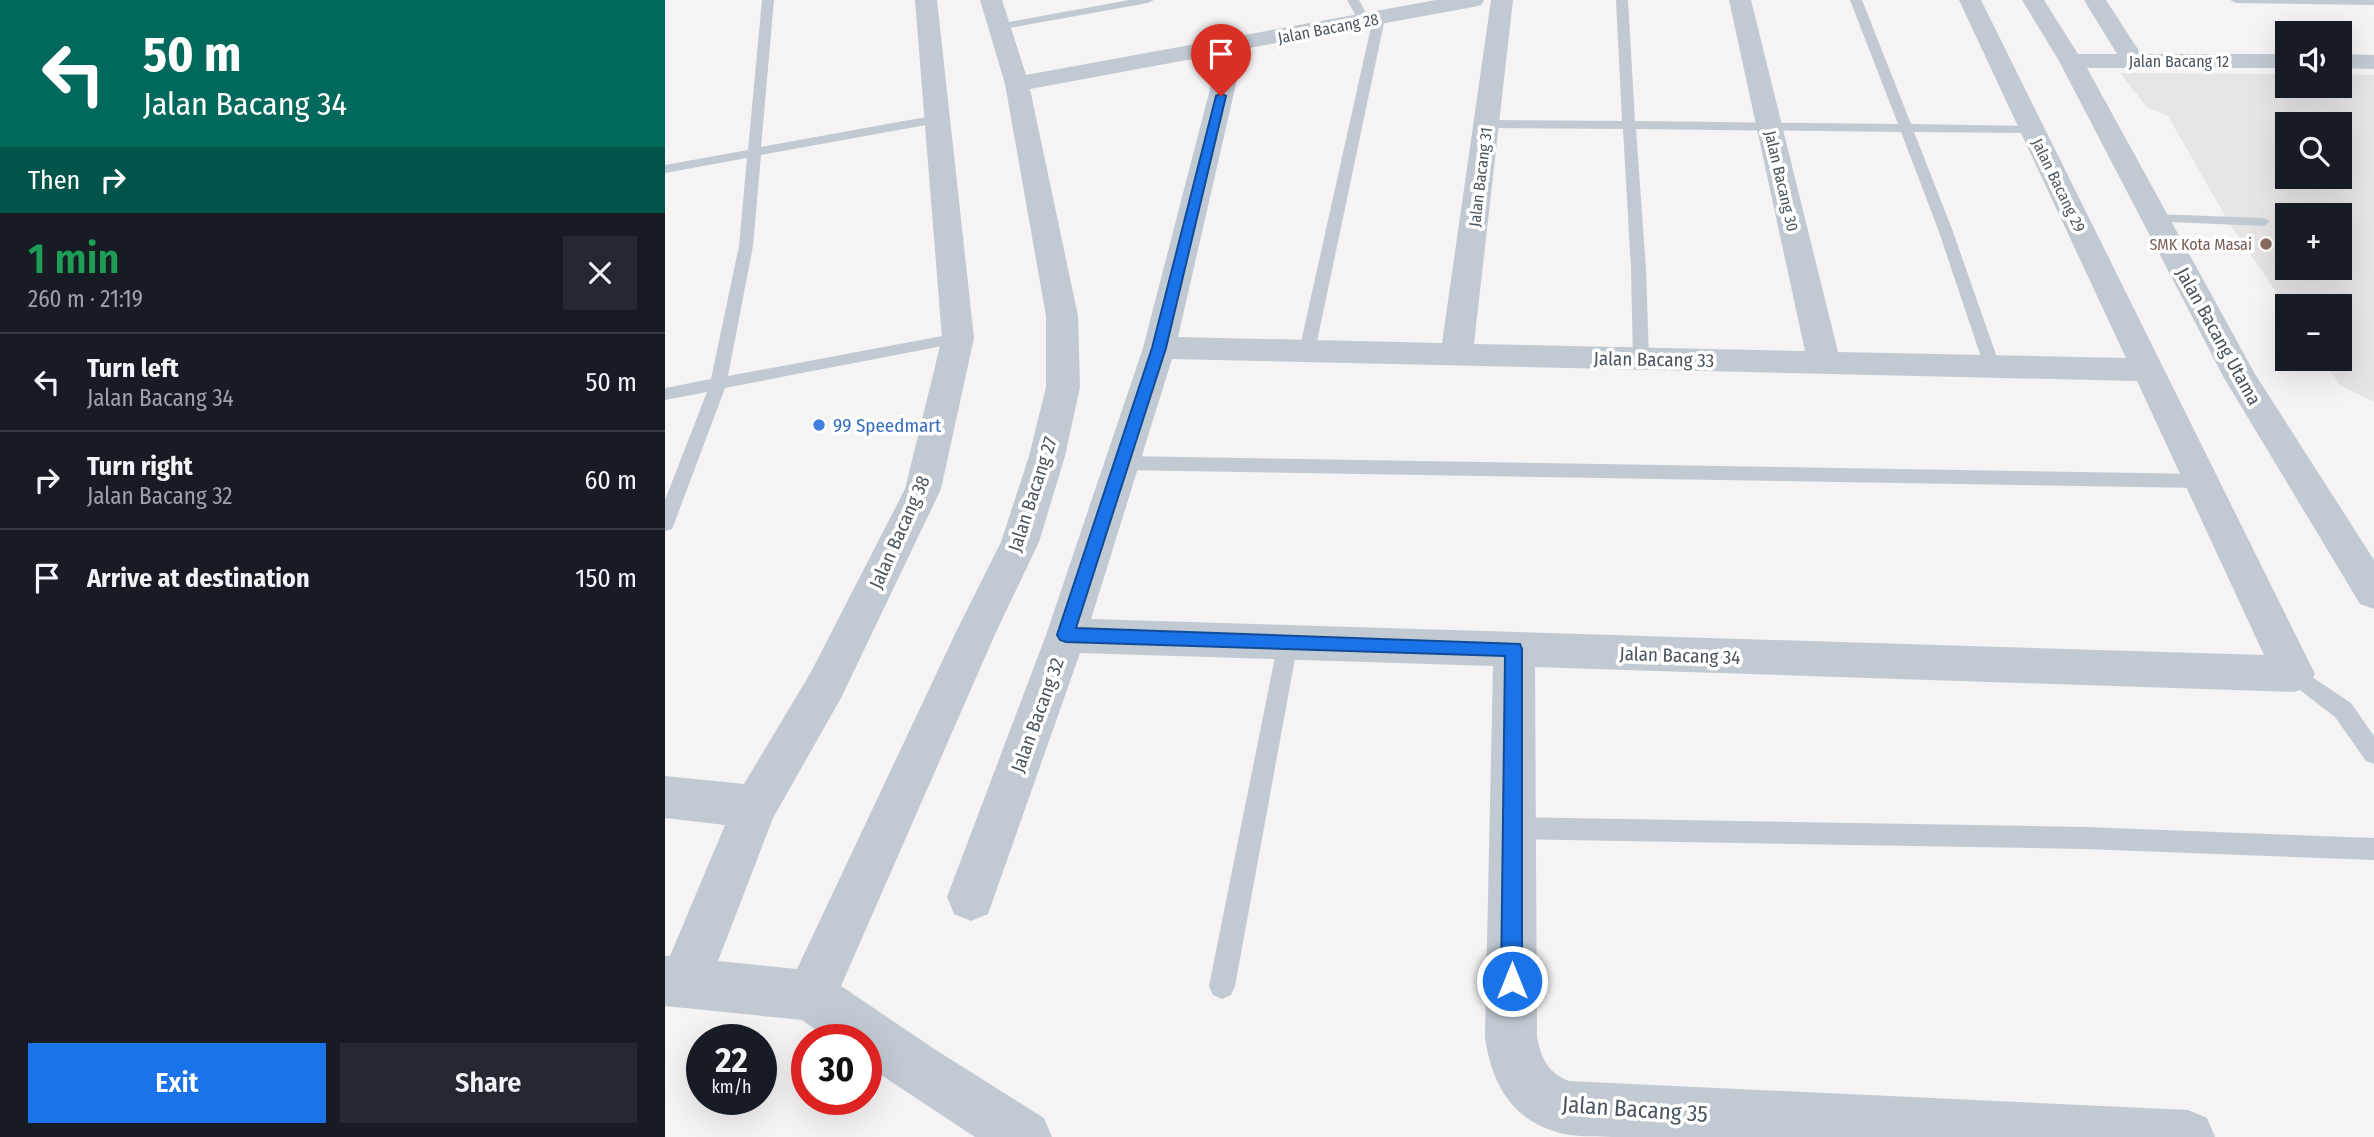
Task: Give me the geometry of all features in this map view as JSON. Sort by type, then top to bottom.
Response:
[{"type":"street","name":"Jalan Bacang 38","points":[[674,982],[755,807],[826,684],[923,489],[958,338],[926,0]]},
{"type":"street","name":"Jalan Bacang 28","points":[[1017,84],[1233,46],[1366,13],[1473,0]]},
{"type":"street","name":"Jalan Bacang 31","points":[[1457,355],[1502,0]]},
{"type":"street","name":"Jalan Bacang 30","points":[[1740,0],[1824,363]]},
{"type":"street","name":"Jalan Bacang 29","points":[[1970,0],[2294,674]]},
{"type":"street","name":"Jalan Bacang Utama","points":[[2033,0],[2071,61],[2241,378],[2374,593]]},
{"type":"street","points":[[2095,0],[2133,60]]},
{"type":"street","name":"Jalan Bacang 27","points":[[811,996],[976,632],[1020,542],[1047,456],[1060,399],[1062,316],[1017,84],[994,13]]},
{"type":"street","name":"Jalan Bacang 32","points":[[971,897],[1066,635],[1159,348],[1233,46]]},
{"type":"street","name":"Jalan Bacang 12","points":[[2071,61],[2275,61]]},
{"type":"street","points":[[2352,61],[2374,62]]},
{"type":"street","name":"Jalan Bacang 33","points":[[1159,348],[2148,370]]},
{"type":"street","name":"Jalan Bacang 34","points":[[1066,635],[2294,674]]},
{"type":"street","name":"Jalan Bacang 35","points":[[1514,649],[1511,1037],[1514,1062],[1526,1085],[1546,1101],[1569,1108],[2188,1137]]},
{"type":"street","points":[[665,797],[755,807]]},
{"type":"street","points":[[674,982],[811,996],[920,1071],[1025,1137]]},
{"type":"lane","points":[[665,524],[718,384],[746,246],[768,0]]},
{"type":"lane","points":[[994,13],[1148,0]]},
{"type":"lane","points":[[1622,0],[1641,291],[1641,359]]},
{"type":"lane","points":[[1856,0],[1945,229],[1992,366]]},
{"type":"lane","points":[[2236,0],[2374,2]]},
{"type":"lane","points":[[1307,351],[1366,13]]},
{"type":"lane","points":[[665,169],[937,119]]},
{"type":"lane","points":[[1486,124],[2032,129]]},
{"type":"lane","points":[[2154,218],[2263,222]]},
{"type":"lane","points":[[665,394],[958,338]]},
{"type":"lane","points":[[1122,463],[2201,481]]},
{"type":"lane","points":[[1221,986],[1288,642]]},
{"type":"lane","points":[[2294,674],[2343,710],[2374,754]]},
{"type":"lane","points":[[1512,828],[2071,837],[2374,849]]},
{"type":"shaded area","name":"SMK Kota Masai","points":[[2120,73],[2275,74],[2275,98],[2352,98],[2352,74],[2374,75],[2374,402],[2340,385],[2330,371],[2352,371],[2352,294],[2278,294],[2228,221],[2168,116],[2147,107]]},
{"type":"place","name":"SMK Kota Masai","points":[[2266,244]]},
{"type":"place","name":"99 Speedmart","points":[[819,425]]},
{"type":"route","points":[[1221,96],[1159,348],[1066,635],[1514,649],[1512,981]]}]
